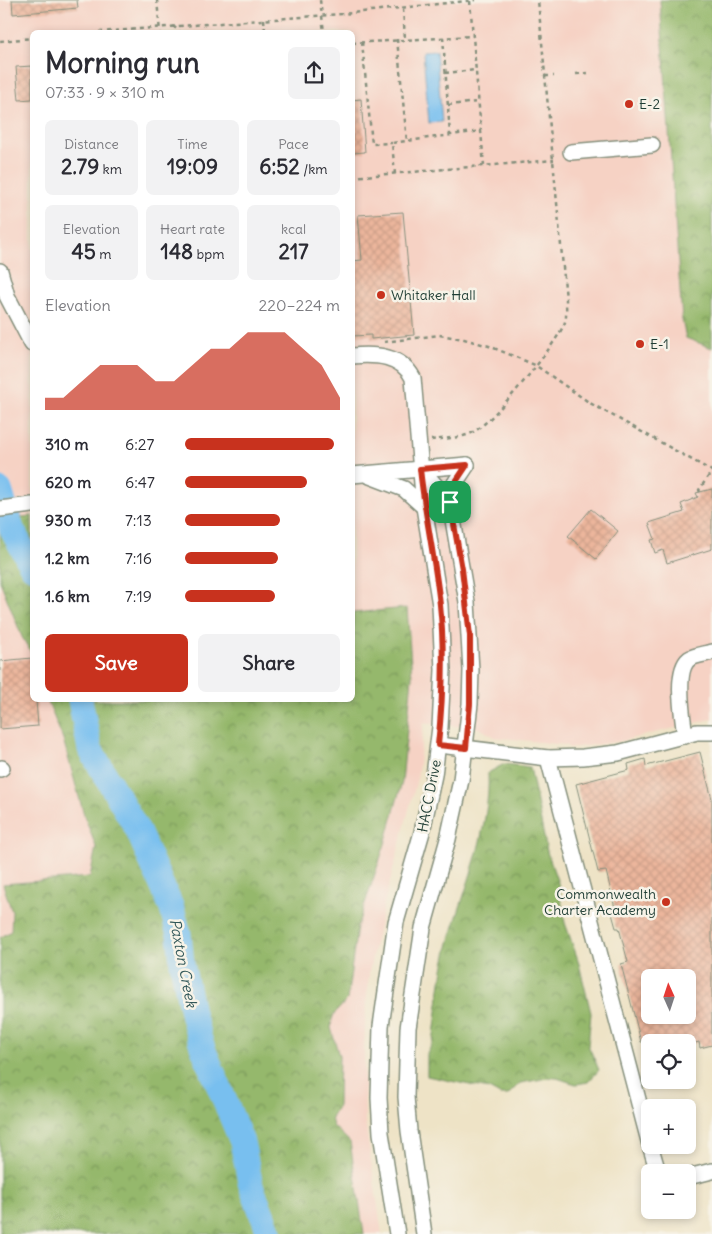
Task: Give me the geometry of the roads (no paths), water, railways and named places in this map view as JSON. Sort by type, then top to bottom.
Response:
[{"type":"street","points":[[571,152],[652,144]]},
{"type":"street","points":[[0,271],[6,296],[30,340]]},
{"type":"street","name":"HACC Drive","points":[[355,356],[393,359],[408,369],[415,386],[421,441],[420,469],[424,507],[436,573],[442,637],[442,702],[429,805],[396,922],[381,1026],[379,1098],[382,1133],[398,1234]]},
{"type":"street","points":[[358,475],[467,465],[455,483],[450,502]]},
{"type":"street","points":[[420,469],[450,502]]},
{"type":"street","points":[[358,475],[404,488],[424,507]]},
{"type":"street","name":"HACC Drive","points":[[425,1231],[408,1130],[406,1097],[408,1028],[423,928],[455,810],[466,748],[470,695],[470,636],[462,569],[450,502]]},
{"type":"street","points":[[0,509],[30,505]]},
{"type":"street","points":[[685,736],[681,696],[682,670],[690,659],[712,652]]},
{"type":"street","points":[[438,745],[548,758],[584,757],[618,753],[702,731],[712,732]]},
{"type":"street","points":[[548,758],[641,1111]]},
{"type":"street","points":[[696,1175],[712,1171]]},
{"type":"water","points":[[436,51],[442,122],[429,123],[423,52]]},
{"type":"waterway","name":"Paxton Creek","points":[[0,490],[12,529],[30,563]]},
{"type":"waterway","name":"Paxton Creek","points":[[80,702],[90,749],[137,829],[171,906],[179,934],[182,964],[193,1017],[202,1046],[242,1142],[251,1186],[270,1234]]},
{"type":"place","name":"E-2","points":[[629,104]]},
{"type":"place","name":"Whitaker Hall","points":[[381,295]]},
{"type":"place","name":"E-1","points":[[640,344]]},
{"type":"place","name":"Commonwealth Charter Academy","points":[[666,902]]}]
